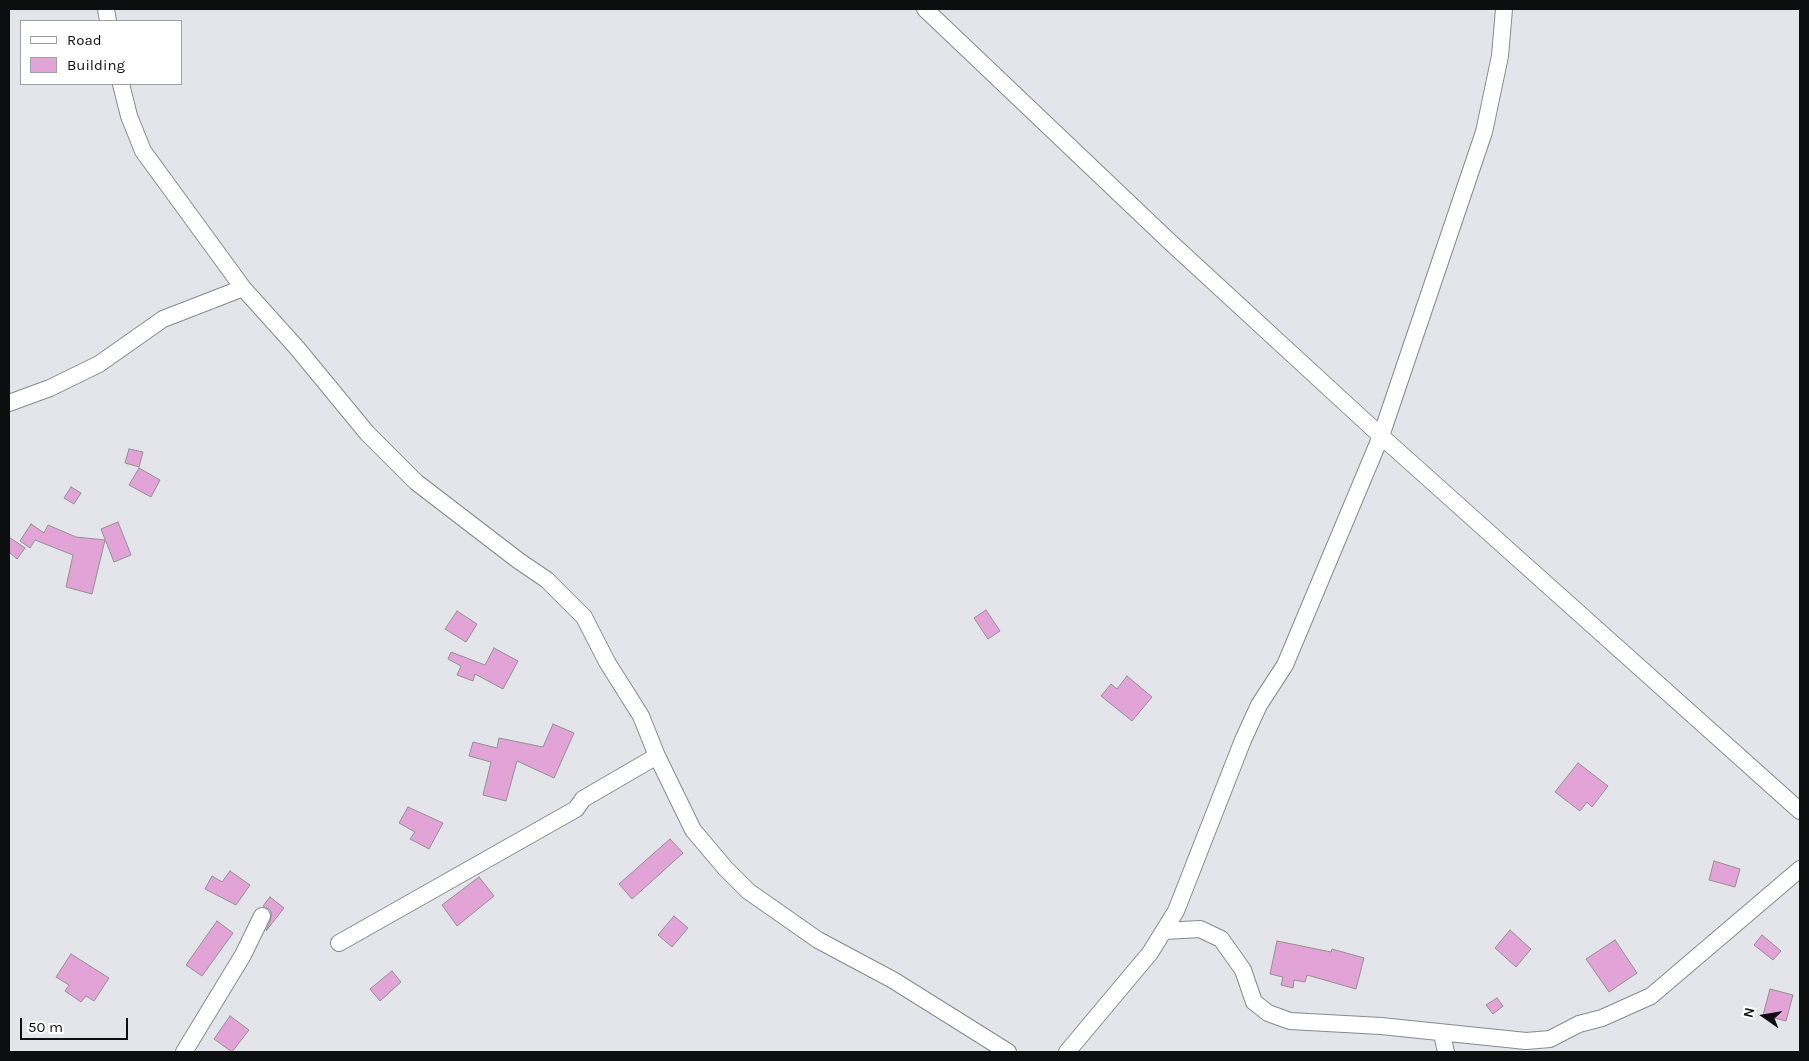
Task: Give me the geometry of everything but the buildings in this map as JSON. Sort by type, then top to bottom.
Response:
[{"type":"street","points":[[925,9],[1162,234],[1381,436],[1800,811]]},
{"type":"street","points":[[1067,1052],[1150,953],[1176,911],[1243,740],[1259,705],[1285,665],[1381,436],[1484,132],[1500,56],[1504,9]]},
{"type":"street","points":[[121,85],[129,116],[143,151],[243,288],[297,348],[367,433],[416,482],[519,561],[547,580],[571,601],[584,616],[599,649],[641,716],[657,756],[694,830],[748,891],[818,940],[894,980],[1008,1052]]},
{"type":"street","points":[[9,403],[50,388],[99,364],[163,318],[243,288]]},
{"type":"street","points":[[339,943],[576,809],[583,799],[657,756]]},
{"type":"street","points":[[1164,931],[1200,929],[1221,938],[1244,970],[1254,1002],[1268,1013],[1290,1021],[1381,1026],[1442,1034],[1526,1041],[1550,1039],[1580,1024],[1602,1018],[1651,996],[1800,869]]},
{"type":"street","points":[[184,1052],[243,955],[262,916]]},
{"type":"street","points":[[1442,1034],[1446,1052]]}]
